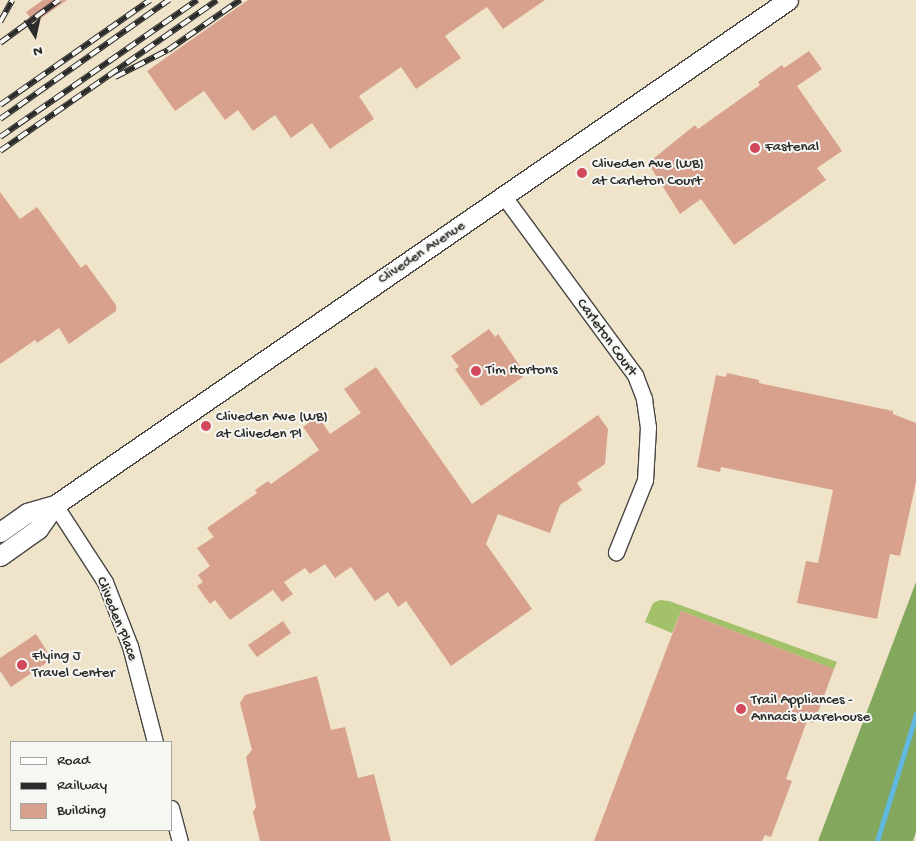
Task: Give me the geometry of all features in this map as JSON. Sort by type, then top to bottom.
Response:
[{"type":"street","name":"Cliveden Avenue","points":[[0,532],[27,513],[55,505],[454,230],[505,198],[788,0]]},
{"type":"street","name":"Carleton Court","points":[[505,198],[634,375],[644,399],[648,426],[645,480],[616,552]]},
{"type":"street","name":"Cliveden Avenue","points":[[0,556],[38,529],[55,505]]},
{"type":"street","name":"Cliveden Place","points":[[55,505],[105,582],[130,646],[155,741]]},
{"type":"street","points":[[172,812],[180,841]]},
{"type":"green space","points":[[916,582],[916,832],[913,841],[818,841]]},
{"type":"green space","points":[[660,600],[669,601],[837,662],[834,669],[681,611],[672,633],[645,622],[653,603]]},
{"type":"building","points":[[43,0],[67,0],[34,23],[26,12]]},
{"type":"building","points":[[248,0],[545,0],[503,29],[487,7],[445,36],[461,58],[416,89],[401,67],[359,96],[374,119],[330,149],[312,123],[291,138],[275,115],[253,131],[238,110],[225,120],[204,91],[175,111],[147,71]]},
{"type":"building","name":"Fastenal","points":[[809,51],[822,69],[797,86],[842,151],[817,168],[826,180],[734,245],[701,199],[680,214],[648,163],[695,125],[698,129],[760,85],[758,82],[782,65],[784,68]]},
{"type":"building","points":[[0,192],[20,219],[37,207],[81,268],[86,264],[116,305],[116,311],[69,344],[59,328],[37,343],[35,340],[0,364]]},
{"type":"building","points":[[489,329],[495,337],[498,334],[522,369],[518,371],[523,377],[481,406],[455,369],[459,367],[451,356]]},
{"type":"building","points":[[376,367],[472,504],[598,415],[608,429],[605,464],[577,483],[582,490],[560,505],[550,533],[498,514],[486,544],[532,609],[451,666],[406,601],[398,607],[388,592],[375,601],[351,567],[335,578],[325,564],[310,574],[305,568],[284,582],[293,594],[282,602],[273,590],[230,620],[215,600],[210,604],[197,586],[203,582],[198,575],[210,566],[197,548],[214,537],[207,528],[257,493],[255,490],[268,481],[271,484],[319,450],[303,427],[318,416],[330,434],[361,413],[344,389]]},
{"type":"building","points":[[727,373],[759,380],[759,383],[893,411],[893,414],[916,423],[916,482],[900,556],[890,554],[877,619],[797,603],[806,561],[818,563],[833,490],[721,467],[720,472],[697,467],[716,375],[726,377]]},
{"type":"building","points":[[681,611],[834,669],[814,723],[807,721],[786,779],[792,781],[771,837],[765,835],[762,841],[594,841]]},
{"type":"building","points":[[283,621],[291,633],[257,657],[248,645]]},
{"type":"building","name":"Flying J Travel Center","points":[[36,634],[52,659],[11,687],[0,671],[0,658]]},
{"type":"building","points":[[317,676],[331,730],[345,727],[358,778],[374,774],[391,841],[260,841],[253,812],[256,807],[246,757],[252,750],[240,703],[245,695]]},
{"type":"waterway","points":[[877,841],[916,714]]},
{"type":"railway","points":[[0,22],[12,0]]},
{"type":"railway","points":[[0,43],[59,0]]},
{"type":"railway","points":[[0,105],[150,0]]},
{"type":"railway","points":[[0,119],[169,0]]},
{"type":"railway","points":[[0,137],[197,0]]},
{"type":"railway","points":[[0,151],[217,0]]},
{"type":"railway","points":[[115,77],[168,50],[240,0]]},
{"type":"place","name":"Fastenal","points":[[755,148]]},
{"type":"place","name":"Cliveden Ave (WB) at Carleton Court","points":[[582,173]]},
{"type":"place","name":"Tim Hortons","points":[[476,371]]},
{"type":"place","name":"Cliveden Ave (WB) at Cliveden Pl","points":[[206,426]]},
{"type":"place","name":"Flying J Travel Center","points":[[22,665]]},
{"type":"place","name":"Trail Appliances - Annacis Warehouse","points":[[741,709]]}]
